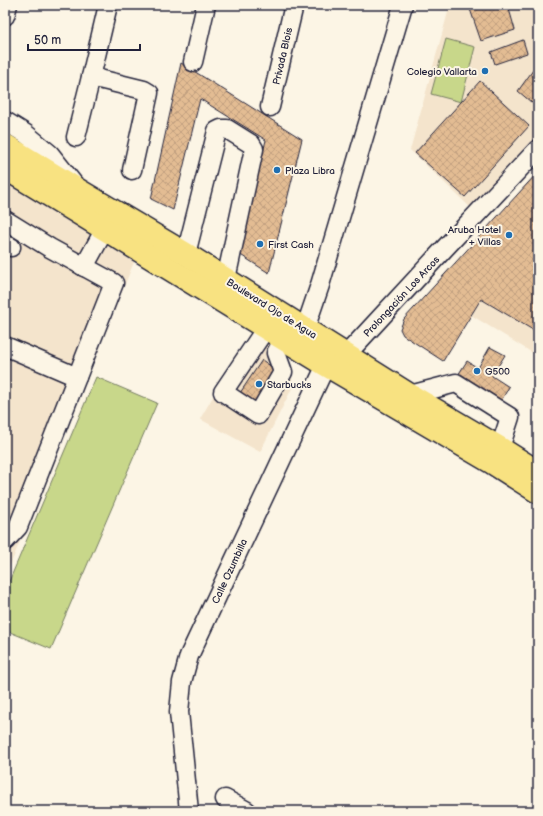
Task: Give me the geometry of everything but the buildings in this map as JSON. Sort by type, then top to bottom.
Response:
[{"type":"main road","name":"Boulevard Ojo de Agua","points":[[5,145],[80,191],[110,220],[275,333],[326,365],[496,455],[538,472]]},
{"type":"main road","name":"Boulevard Ojo de Agua","points":[[5,168],[110,220],[186,254],[410,395],[496,455],[538,492]]},
{"type":"street","points":[[5,16],[8,5]]},
{"type":"street","points":[[76,137],[108,5]]},
{"type":"street","points":[[193,62],[206,5]]},
{"type":"street","name":"Privada Blois","points":[[270,107],[294,5]]},
{"type":"street","points":[[305,329],[320,285],[403,5]]},
{"type":"street","points":[[91,77],[144,90],[149,93],[132,170]]},
{"type":"street","points":[[5,121],[26,134],[50,154],[80,191]]},
{"type":"street","points":[[186,254],[217,131],[227,129],[250,144],[254,150],[226,279]]},
{"type":"street","name":"Prolongación Los Arcos","points":[[346,355],[538,149]]},
{"type":"street","points":[[5,220],[84,268],[114,283],[18,527],[5,541]]},
{"type":"street","points":[[84,268],[110,220]]},
{"type":"street","points":[[5,346],[77,377]]},
{"type":"street","points":[[326,365],[346,355]]},
{"type":"street","name":"Calle Ozumbilla","points":[[189,811],[179,712],[182,682],[189,656],[326,365]]},
{"type":"street","points":[[410,395],[456,384],[510,417],[496,455]]},
{"type":"street","points":[[225,799],[246,811]]},
{"type":"shaded area","name":"Colegio Vallarta","points":[[450,5],[538,5],[538,136],[472,209],[410,150]]},
{"type":"shaded area","points":[[5,181],[134,262],[5,578]]},
{"type":"shaded area","points":[[481,299],[538,333],[538,348],[536,355],[471,315]]},
{"type":"shaded area","points":[[250,333],[280,351],[294,384],[260,452],[200,419]]},
{"type":"green space","points":[[446,39],[475,47],[461,102],[431,94]]},
{"type":"green space","points":[[96,377],[157,403],[51,649],[5,630],[5,591]]},
{"type":"place","name":"Colegio Vallarta","points":[[485,71]]},
{"type":"place","name":"Plaza Libra","points":[[277,170]]},
{"type":"place","name":"Aruba Hotel + Villas","points":[[509,235]]},
{"type":"place","name":"First Cash","points":[[260,244]]},
{"type":"place","name":"G500","points":[[477,371]]},
{"type":"place","name":"Starbucks","points":[[259,384]]}]
